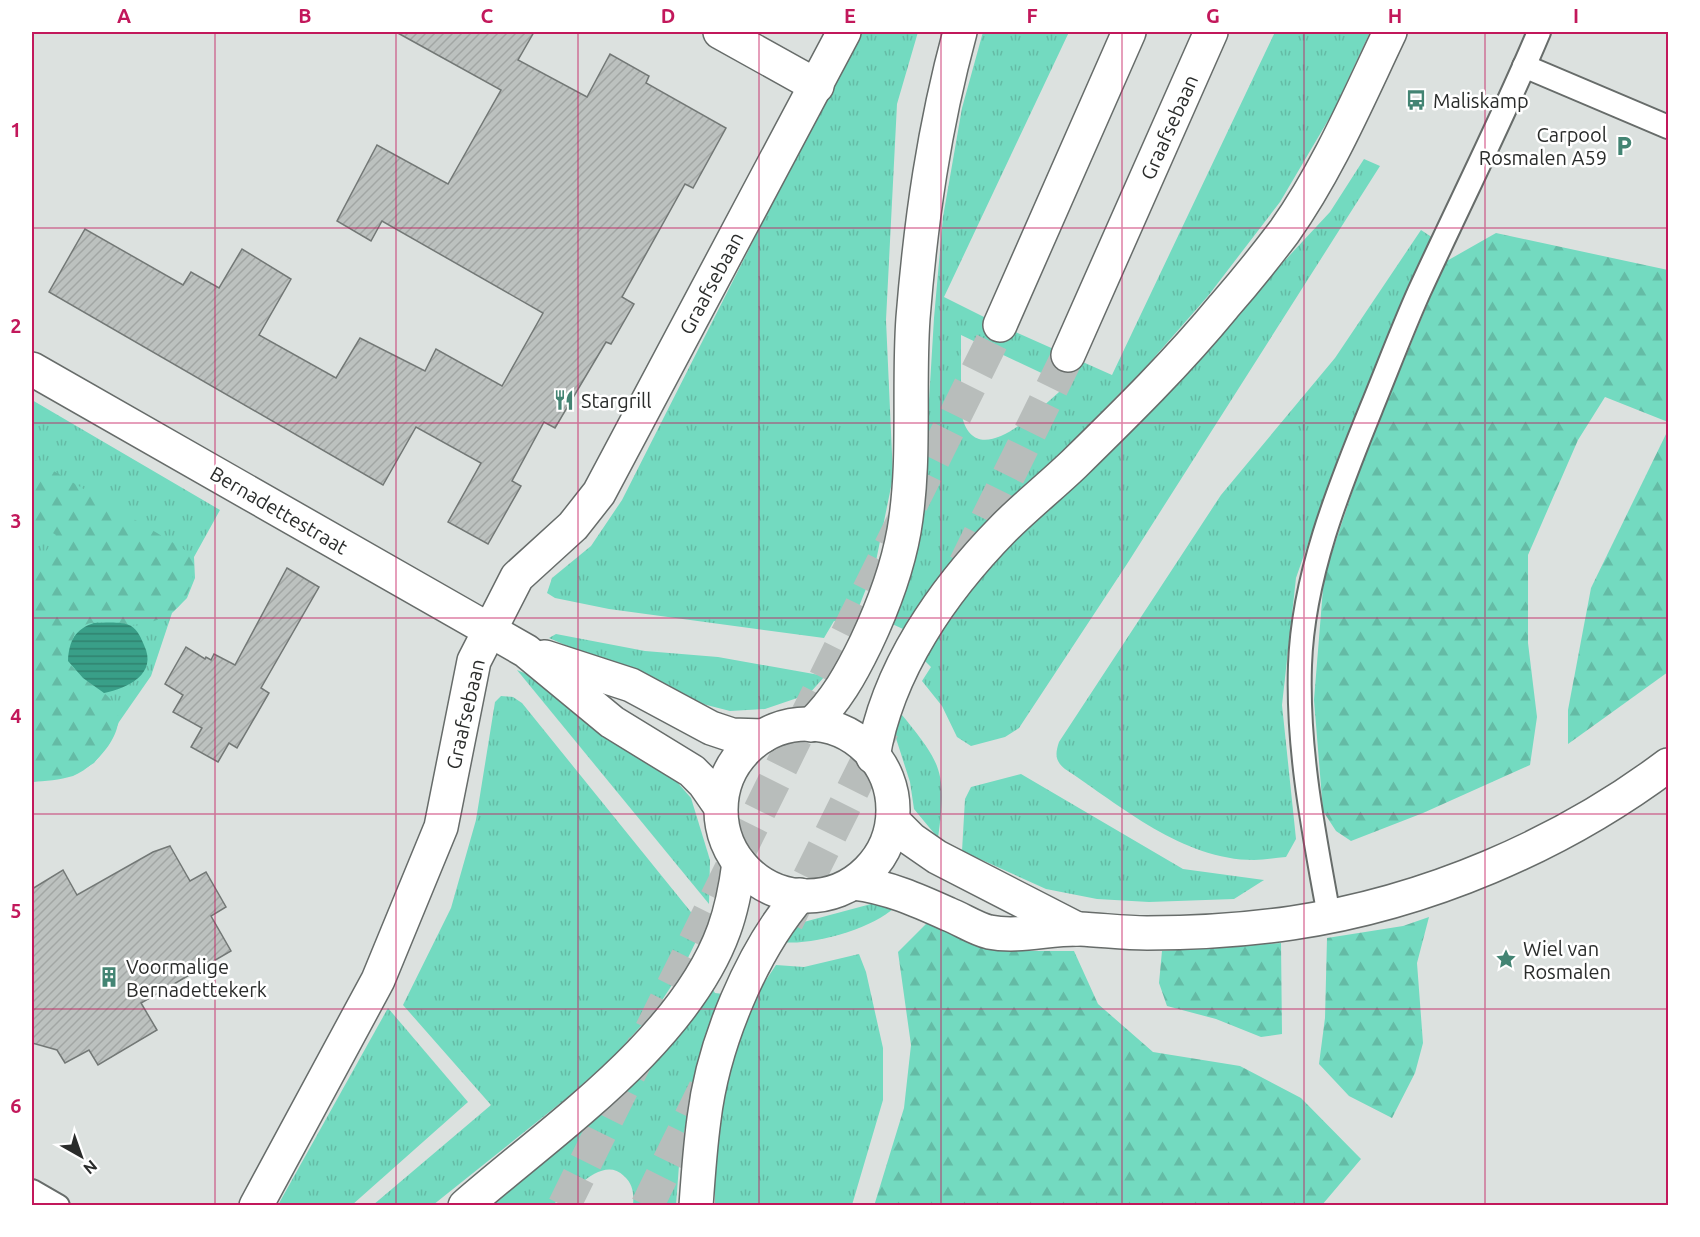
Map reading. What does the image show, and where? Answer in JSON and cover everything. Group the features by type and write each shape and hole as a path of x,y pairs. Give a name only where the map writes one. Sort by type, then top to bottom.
{"main road":[{"path":"720,32 817,86"},
{"name":"Graafsebaan","path":"256,1206 378,980 441,827 474,661 489,630 517,576 573,526 599,493 844,32"},
{"path":"811,725 831,706 853,670 876,623 888,594 904,531 909,484 913,321 922,217 940,105 960,32"},
{"path":"1000,325 1129,32"},
{"name":"Graafsebaan","path":"1068,355 1211,32"},
{"path":"873,757 878,729 888,702 914,648 948,590 1004,528 1159,378 1224,307 1277,240 1320,173 1390,32"},
{"name":"Bernadettestraat","path":"32,369 526,651 612,722 692,771 704,783 720,806"},
{"name":"Bernadettestraat","path":"526,651 631,685 711,728 732,735 763,736"},
{"path":"854,883 874,866 885,850 893,821 892,791 873,757 845,734 811,725 790,726 763,736 746,749 732,765 724,785 720,806 722,826 728,846 739,863 756,879 777,890 800,895 817,894 854,883 881,886 988,932 1029,934 1077,928 1146,933 1198,932 1292,923 1372,906 1440,885 1542,843 1599,811 1668,765"},
{"path":"893,821 911,839 936,857 1077,928"},
{"path":"465,1206 598,1095 648,1045 677,1010 700,978 724,932 734,898 739,863"},
{"path":"696,1206 704,1117 720,1049 739,998 762,951 782,915 800,895"}],"lane":[{"path":"1329,916 1306,780 1301,730 1300,664 1308,603 1322,540 1351,457 1418,294 1539,32"},
{"path":"1524,66 1668,127"},
{"path":"32,1191 58,1206"}],"green space":[{"path":"859,32 918,32 897,104 886,320 893,477 875,566 851,627 834,621 824,638 609,609 555,598 547,593 552,578 591,546 622,500"},
{"path":"983,32 1069,32 944,297 1000,325 1112,375 1275,32 1370,32 1333,112 1280,202 1208,296 1145,368 961,553 903,629 890,623 924,483 943,217 962,108","holes":["961,335 1067,385 1027,420 1010,431 994,438 980,439 968,431 961,412"]},
{"path":"1364,159 1380,166 1127,564 1019,728 1005,737 971,746 957,737 942,706 922,681 931,667 924,660 958,599 1003,547 1235,314 1330,212"},
{"path":"1421,230 1433,238 1409,288 1340,452 1296,578 1282,705 1296,839 1286,857 1254,860 1228,858 1202,851 1154,828 1065,769 1057,757 1059,742 1221,495 1335,358"},
{"path":"1496,233 1668,270 1668,422 1605,397 1578,440 1528,555 1528,643 1537,717 1530,765 1423,813 1351,841 1336,831 1323,811 1314,700 1324,576 1365,454 1445,262"},
{"path":"32,400 220,510 194,557 195,578 187,598 172,613 151,676 119,722 109,744 94,763 74,775 32,782"},
{"path":"1668,430 1668,672 1568,744 1568,710 1591,588"},
{"path":"32,458 194,557 191,585 186,597 170,614 146,623 125,625 93,623 78,630 73,637 68,661 73,668 111,699 118,716 114,737 91,765 73,776 32,782 32,575 56,535 32,520"},
{"path":"556,634 645,651 718,657 825,676 809,694 765,709 730,711 695,702 549,638"},
{"path":"517,670 536,678 671,775 691,798 710,860 709,904"},
{"path":"501,696 513,697 522,703 703,927 683,968 657,1008 615,1055 568,1097 433,1205 373,1205 491,1105 403,1005 451,908 476,820 495,702"},
{"path":"898,710 932,755 937,768 942,796 938,838 914,809 910,782 893,729"},
{"path":"1021,774 1183,869 1264,880 1234,899 1149,902 1097,899 1046,889 962,851 965,799 971,787"},
{"path":"871,904 895,907 872,922 841,934 794,943 781,942 800,923"},
{"path":"1429,917 1417,963 1423,1043 1415,1073 1392,1118 1349,1096 1319,1064 1325,1018 1327,938 1403,926"},
{"path":"927,923 997,951 1074,951 1098,1004 1153,1052 1240,1066 1301,1098 1361,1159 1322,1205 874,1206 904,1108 911,1045 898,952"},
{"path":"1281,943 1282,1034 1261,1037 1216,1019 1167,1006 1159,983 1162,951"},
{"path":"859,954 866,972 883,1048 883,1100 852,1205 715,1206 715,1115 733,1043 756,995 776,965 804,967"},
{"path":"710,985 715,993 723,994 695,1078 680,1152 676,1205 633,1205 632,1189 627,1179 615,1171 606,1170 587,1178 561,1199 548,1206 489,1206"},
{"path":"388,1008 468,1102 352,1205 278,1205"}],"shaded area":[{"path":"94,623 118,623 131,626 139,634 147,655 144,672 138,678 104,693 83,678 68,661 74,637 82,629"}],"building":[{"path":"396,32 534,32 518,60 587,97 610,54 649,76 646,83 726,128 693,188 685,184 622,297 634,304 611,344 606,342 555,428 544,422 512,481 521,486 488,544 448,522 481,463 416,427 383,485 49,292 85,229 183,285 191,272 219,288 242,249 291,279 259,335 336,378 360,338 425,371 436,349 502,386 543,313 382,221 371,241 337,221 377,145 448,184 501,90"},
{"path":"287,568 319,587 261,688 269,693 237,748 229,743 218,762 191,747 202,728 173,712 183,695 165,684 186,647 205,659 206,657 211,660 214,654 235,665"},
{"name":"Voormalige Bernadettekerk","path":"170,846 190,881 206,872 226,907 211,916 231,951 141,1003 157,1030 98,1065 89,1050 65,1063 57,1050 32,1043 32,889 63,870 77,895 153,852"}],"tunnel":[{"path":"564,1206 1000,325"},
{"path":"965,564 1068,355"},
{"path":"787,922 883,729"},
{"path":"647,1206 706,1086"}],"place":[{"name":"Maliskamp","path":"1416,100"},
{"name":"Carpool Rosmalen A59","path":"1624,146"},
{"name":"Stargrill","path":"564,400"},
{"name":"Wiel van Rosmalen","path":"1506,959"},
{"name":"Voormalige Bernadettekerk","path":"109,977"}]}
